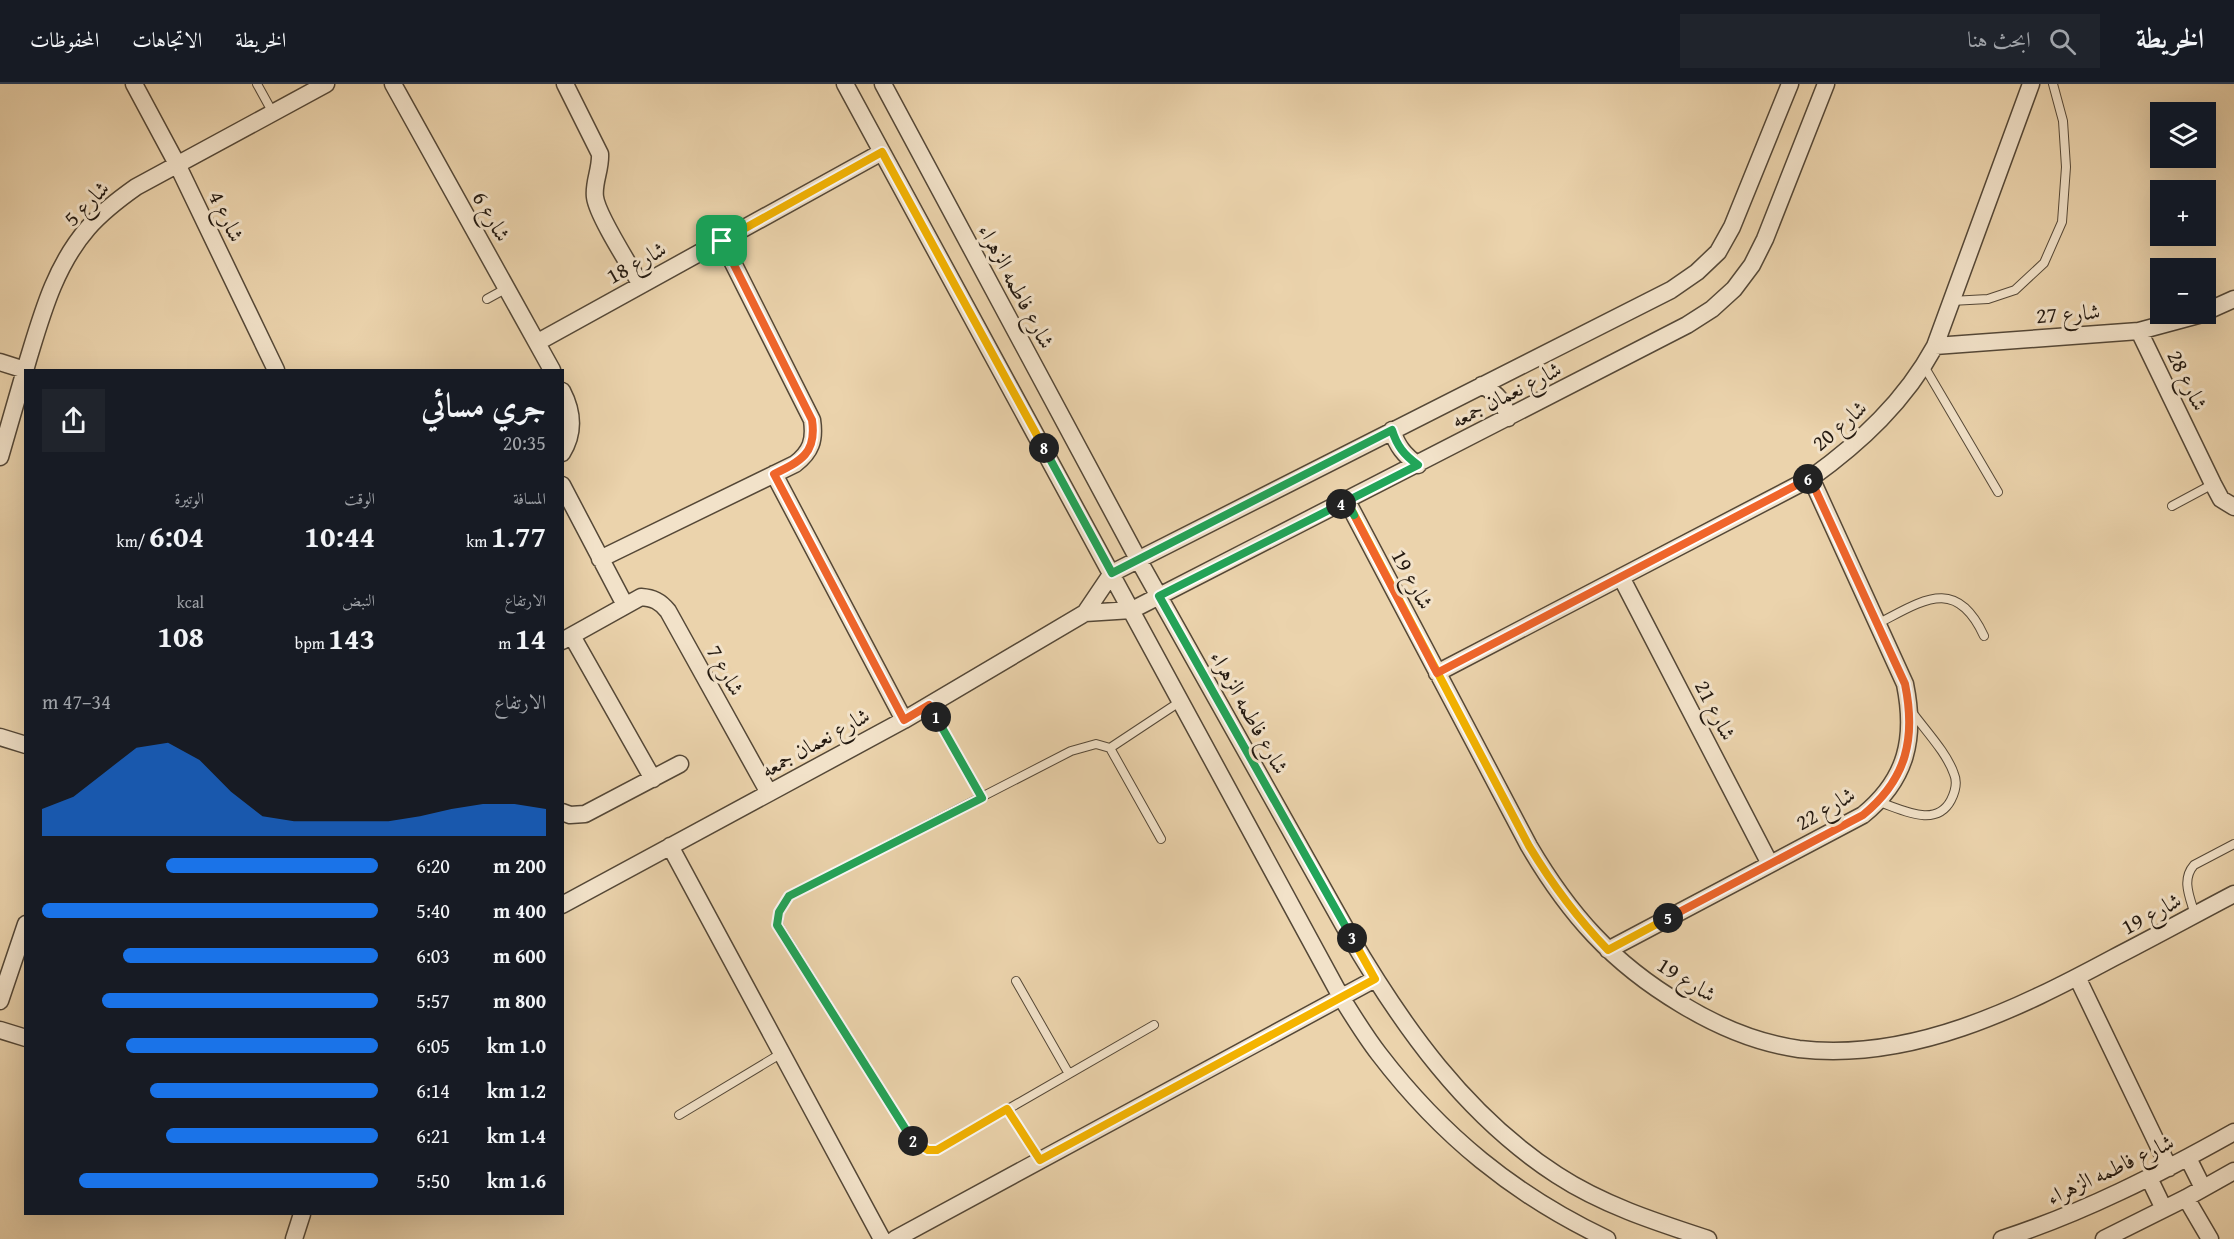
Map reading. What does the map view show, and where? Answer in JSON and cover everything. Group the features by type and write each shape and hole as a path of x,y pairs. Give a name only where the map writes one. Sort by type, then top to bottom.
{"street":[{"name":"شارع 4","path":"134,84 177,164 276,369"},
{"name":"شارع 5","path":"26,369 42,314 53,284 68,255 88,229 111,206 136,187 326,84"},
{"name":"شارع 6","path":"393,84 552,369"},
{"path":"565,84 600,154 601,165 594,192 597,207 641,285"},
{"path":"845,84 1341,997 1377,1053 1420,1104 1467,1151 1538,1203 1607,1239"},
{"name":"شارع فاطمه الزهراء","path":"883,84 1138,559 1375,979 1436,1064 1473,1106 1511,1143 1559,1177 1620,1208 1708,1239"},
{"name":"شارع نعمان جمعه","path":"564,903 904,720 1085,613 1112,573 1671,290 1697,272 1718,252 1732,227 1790,84"},
{"name":"شارع نعمان جمعه","path":"1085,613 1132,610 1509,418 1687,325 1712,309 1734,289 1752,266 1765,239 1826,84"},
{"name":"شارع 20","path":"1437,673 1810,478 1868,433 1893,406 1924,366 1935,346 2031,84"},
{"name":"شارع 18","path":"538,342 882,152"},
{"path":"600,559 795,464 805,456 812,445 814,433 812,420 722,241"},
{"name":"شارع 27","path":"2216,307 2234,299"},
{"name":"شارع 27","path":"1935,346 2139,331 2164,324"},
{"name":"شارع 28","path":"2139,331 2221,499 2234,507"},
{"path":"0,362 24,369"},
{"name":"شارع 5","path":"0,457 24,377"},
{"path":"1482,385 1495,392 1504,404 1509,418"},
{"path":"564,395 572,419 571,436 564,449"},
{"path":"1392,430 1401,450 1418,465"},
{"path":"774,474 904,720"},
{"name":"شارع 22","path":"1608,950 1863,815 1879,802 1894,782 1905,758 1910,734 1910,708 1905,684 1810,478"},
{"path":"564,489 625,605 567,639 653,779"},
{"name":"شارع 19","path":"1347,501 1551,883 1577,918 1608,950 1655,989 1707,1019 1744,1035 1799,1048 1855,1050 1910,1041 1967,1026 2022,1005 2234,894"},
{"name":"شارع 21","path":"1622,577 1770,864"},
{"name":"شارع 7","path":"625,605 641,597 652,598 668,611 769,793"},
{"path":"0,737 24,744"},
{"path":"564,813 570,816 585,814 680,764"},
{"path":"670,846 882,1239"},
{"path":"0,1001 24,930"},
{"path":"2077,977 2169,1168"},
{"path":"895,1239 1375,979"},
{"path":"0,1030 24,1037"},
{"name":"شارع فاطمه الزهراء","path":"2002,1239 2077,1211 2149,1178 2234,1132"},
{"path":"2188,1158 2203,1188"},
{"path":"2110,1238 2234,1171"},
{"path":"2149,1178 2164,1209"},
{"path":"2186,1198 2210,1239"},
{"path":"294,1239 302,1215"}],"lane":[{"path":"257,84 273,113"},
{"path":"1951,301 1988,299 2015,290 2044,263 2062,222 2066,167 2063,121 2053,84"},
{"path":"487,299 507,288"},
{"path":"1924,366 1998,492"},
{"path":"2172,506 2213,484"},
{"path":"1877,624 1924,600 1943,597 1962,604 1976,618 1984,636"},
{"path":"1110,748 1181,701"},
{"path":"929,705 982,798"},
{"path":"1879,802 1920,816 1935,814 1948,805 1955,791 1955,775 1948,761 1910,708"},
{"path":"1154,1025 937,1150 928,1150 913,1141 777,925 779,912 789,896 1071,751 1096,744 1110,748 1161,839"},
{"path":"2195,915 2186,883 2190,870 2194,865 2234,844"},
{"path":"1016,981 1069,1074"},
{"path":"679,1115 782,1053"},
{"path":"1007,1109 1040,1160"}],"route":[{"path":"722,241 812,420 814,433 812,445 805,456 795,464 774,474 904,720 929,705 982,798 789,896 779,912 777,925 913,1141 920,1147 937,1150 1007,1109 1040,1160 1375,979 1159,596 1347,501 1437,673 1529,846 1551,883 1577,918 1608,950 1863,815 1879,802 1894,782 1905,758 1910,734 1910,708 1905,684 1810,478 1437,673 1407,616 1347,501 1418,465 1406,456 1397,444 1392,430 1112,573 882,152 722,241"}]}
